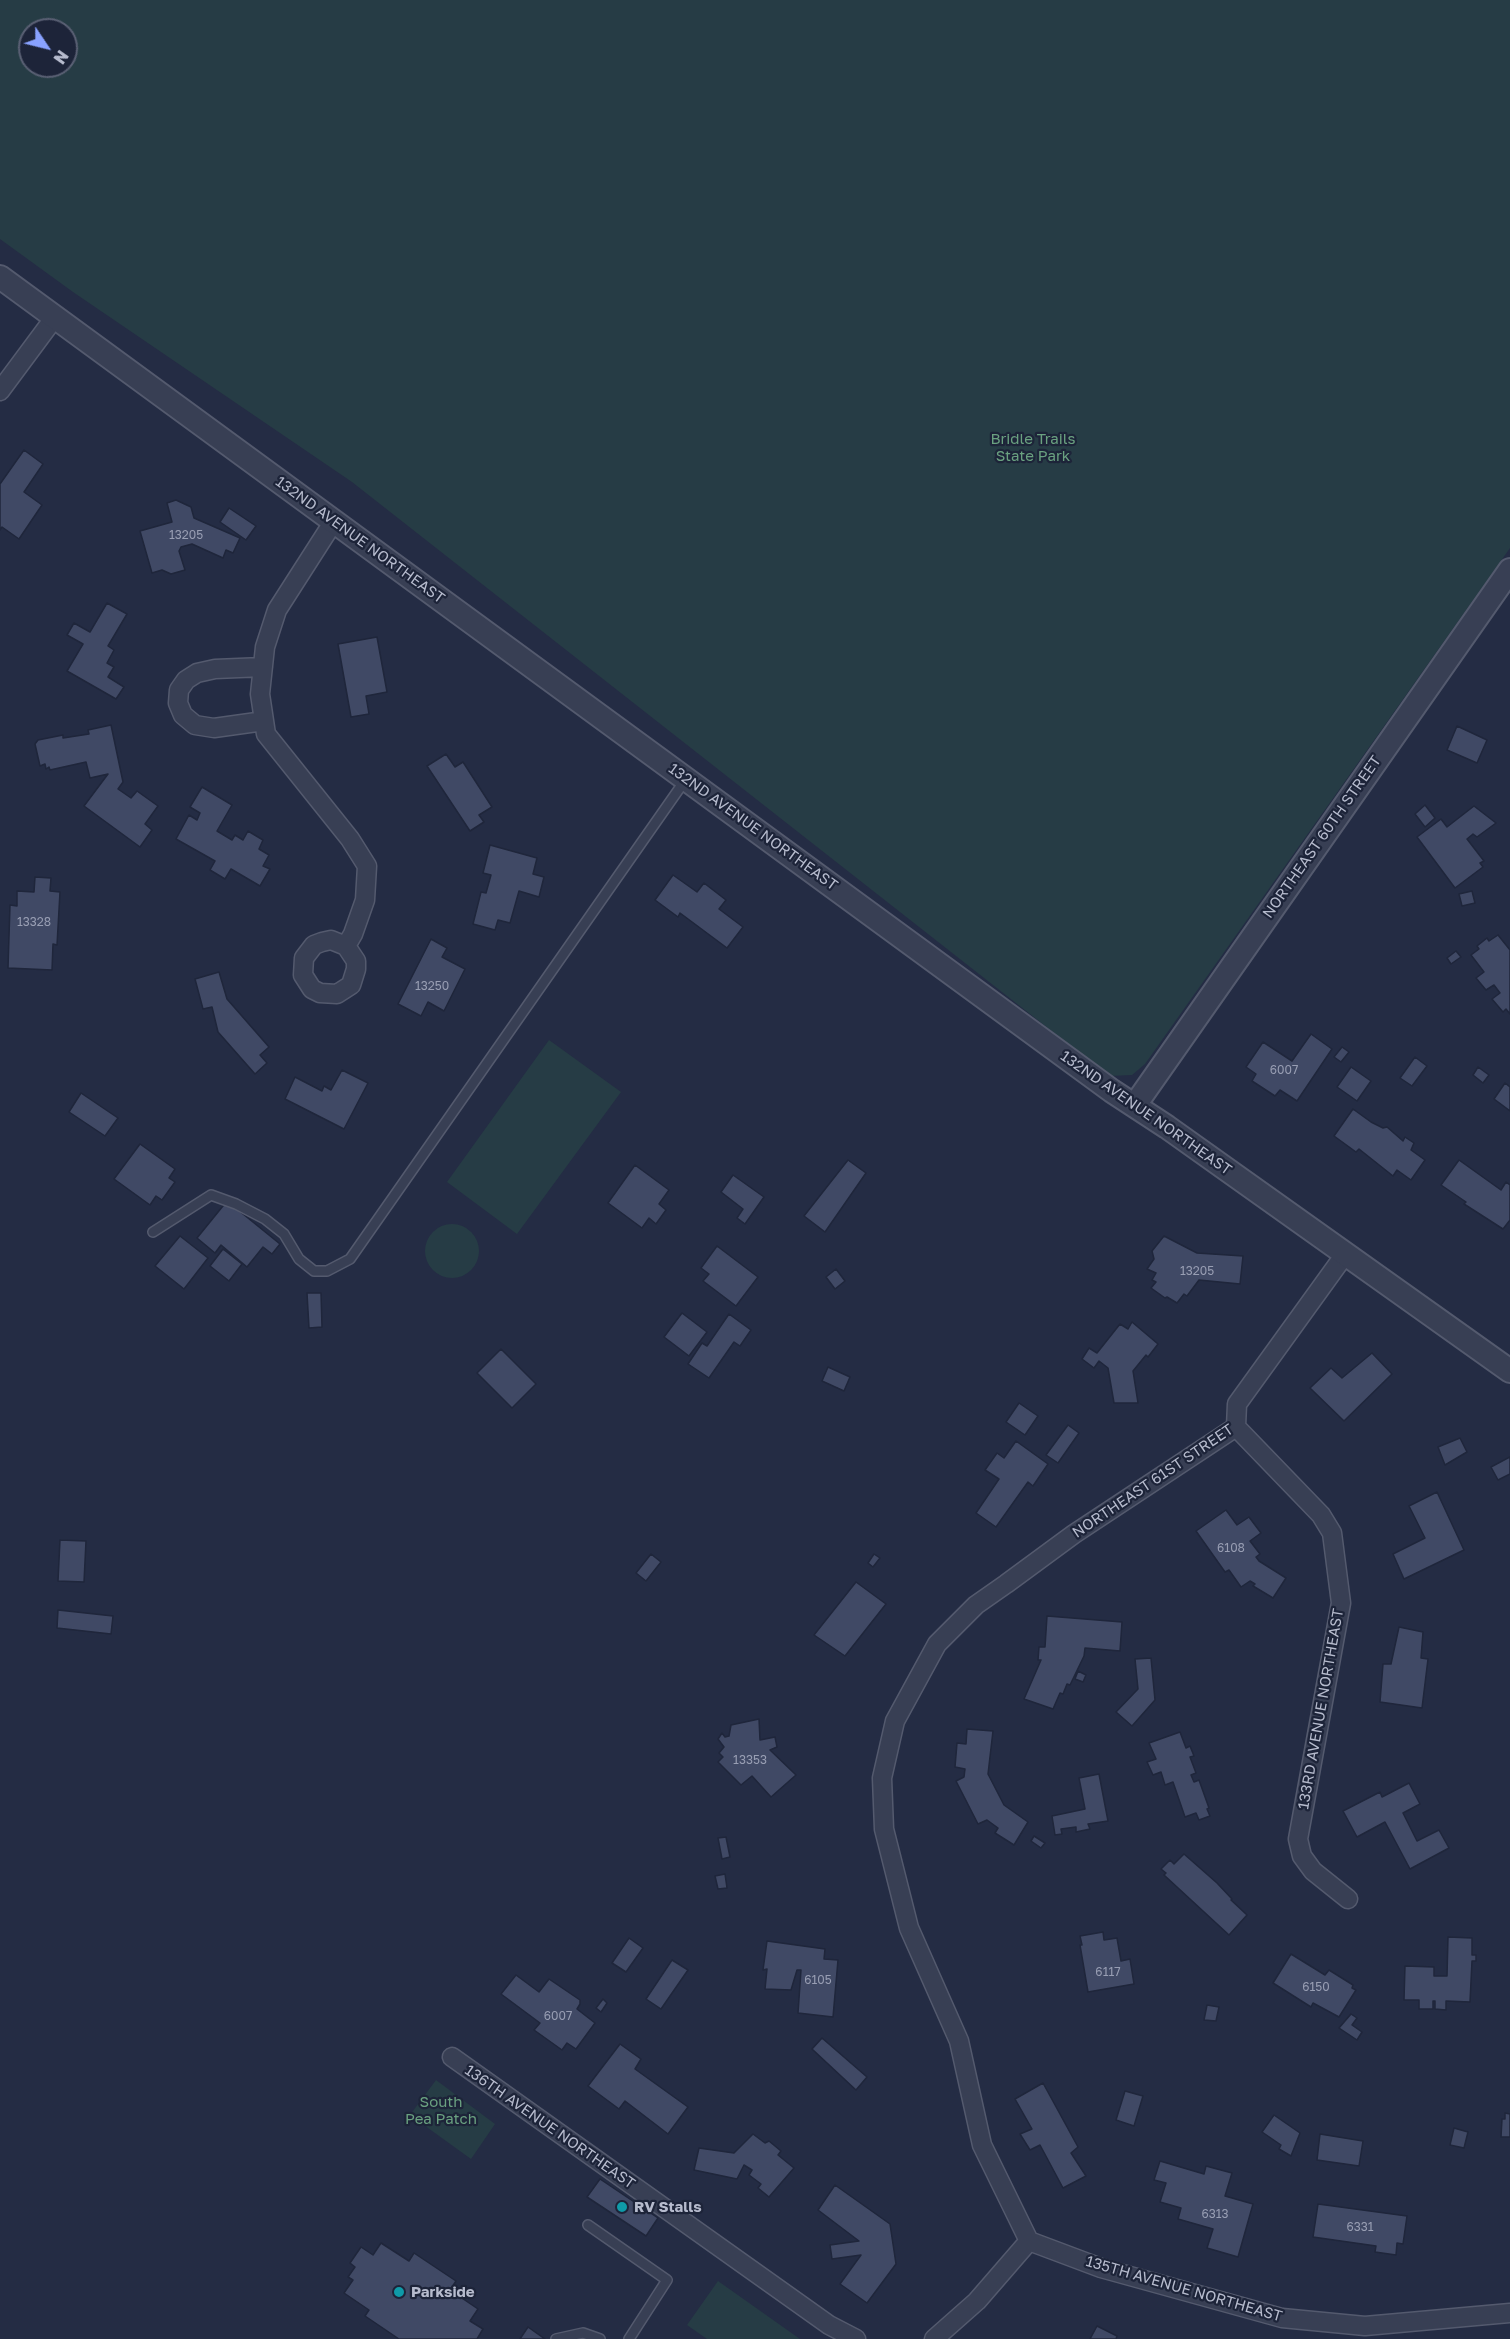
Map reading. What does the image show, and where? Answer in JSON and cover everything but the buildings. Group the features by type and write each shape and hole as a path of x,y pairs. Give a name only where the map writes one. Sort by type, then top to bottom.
{"street":[{"name":"132ND AVENUE NORTHEAST","path":"0,277 1112,1091 1346,1253 1510,1371"},
{"path":"0,392 55,317"},
{"path":"334,521 277,610 265,647 260,694 266,734 350,839 367,866 365,900 353,934 346,946"},
{"name":"NORTHEAST 60TH STREET","path":"1135,1105 1510,570"},
{"path":"263,667 215,669 197,673 186,680 179,690 178,704 183,716 195,725 214,728 264,721"},
{"name":"NORTHEAST 61ST STREET","path":"1029,2241 982,2145 959,2041 909,1928 884,1829 882,1778 895,1721 937,1644 976,1605 1074,1534 1236,1427 1237,1404 1346,1253"},
{"name":"133RD AVENUE NORTHEAST","path":"1236,1427 1321,1515 1332,1533 1341,1604 1298,1839 1302,1856 1313,1871 1348,1899"},
{"name":"136TH AVENUE NORTHEAST","path":"452,2057 829,2325 856,2339"},
{"path":"934,2339 977,2301 1029,2241"},
{"name":"135TH AVENUE NORTHEAST","path":"1029,2241 1124,2275 1282,2318 1365,2326 1510,2313"}],"lane":[{"path":"153,1232 211,1195 236,1204 265,1219 284,1234 299,1259 314,1271 327,1271 350,1259 686,779"},
{"path":"588,2225 667,2280 629,2339"},
{"path":"556,2339 583,2333 600,2339"}],"green space":[{"name":"Bridle Trails State Park","path":"0,0 1510,0 1510,548 1145,1064 1132,1075 1109,1076 352,482 73,292 0,239"},
{"path":"549,1040 621,1092 517,1234 447,1182"},
{"path":"447,1224 457,1224 471,1232 477,1241 479,1251 477,1261 471,1270 457,1278 447,1278 430,1266 425,1256 425,1246 437,1229"},
{"name":"South Pea Patch","path":"436,2080 495,2124 471,2159 410,2115"},
{"path":"718,2281 800,2339 707,2339 687,2325"}],"place":[{"name":"RV Stalls","path":"622,2207"},
{"name":"Parkside","path":"399,2292"}]}
